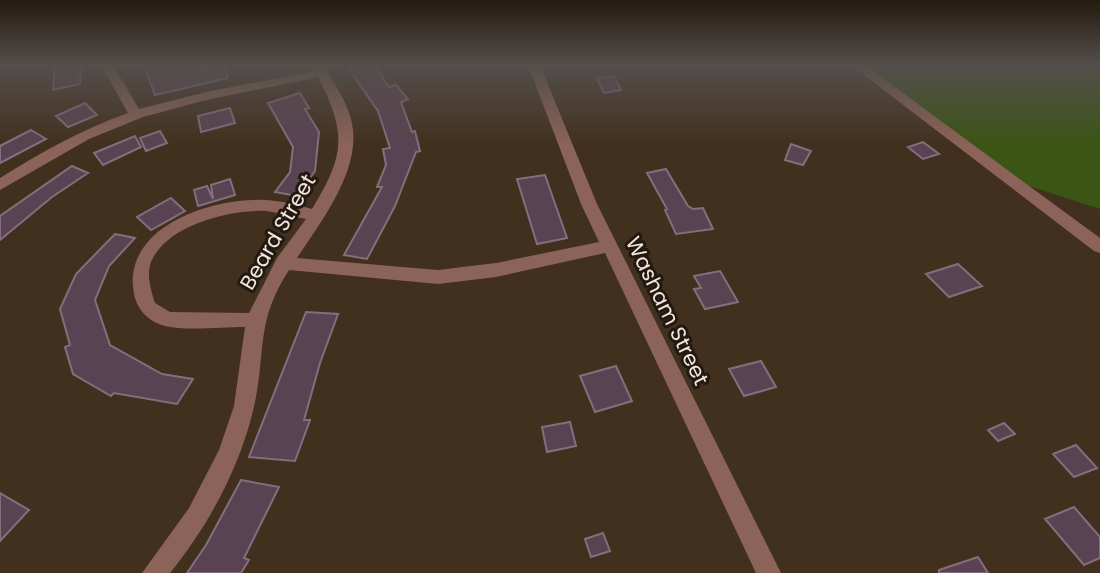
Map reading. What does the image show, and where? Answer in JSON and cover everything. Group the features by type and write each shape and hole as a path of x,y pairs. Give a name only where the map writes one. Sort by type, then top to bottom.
{"street":[{"path":"123,92 136,115"},
{"path":"0,185 66,146 136,115 229,92"},
{"name":"Beard Street","path":"155,573 175,550 208,498 228,453 244,405 255,320 264,297 333,184 343,159 346,137 340,106 332,92"},
{"name":"Washam Street","path":"544,92 609,246 769,573"},
{"path":"893,92 1100,247"},
{"path":"255,320 167,320 147,307 141,287 142,264 158,242 187,221 221,208 276,206 314,215"},
{"path":"283,264 438,276 496,270 609,246"}],"green space":[{"path":"894,92 1100,92 1100,209 1017,182"}],"building":[{"path":"365,92 402,92 408,99 401,102 412,132 415,131 420,151 416,152 395,206 367,259 344,255 382,187 377,187 386,165 383,149 390,148 378,111"},
{"path":"300,93 309,108 305,109 319,132 315,171 297,196 275,192 290,172 293,147 268,103"},
{"path":"85,103 97,115 68,127 56,116"},
{"path":"230,108 235,123 201,132 198,116"},
{"path":"31,130 46,139 0,163 0,146"},
{"path":"160,131 167,143 146,151 140,138"},
{"path":"135,136 141,147 103,165 94,153"},
{"path":"923,142 939,154 923,159 908,147"},
{"path":"791,144 811,151 803,165 785,160"},
{"path":"72,166 88,173 52,197 0,240 0,216"},
{"path":"666,169 688,206 693,209 703,208 713,229 676,234 665,210 667,209 647,173"},
{"path":"545,175 567,238 537,244 517,179"},
{"path":"230,179 235,195 198,206 194,190 207,186 213,199 211,185"},
{"path":"171,198 185,211 151,230 137,217"},
{"path":"115,234 135,238 109,266 95,300 110,345 162,374 193,379 177,404 114,393 111,396 73,374 65,347 70,345 60,309 76,274"},
{"path":"958,264 982,286 949,297 926,274"},
{"path":"720,271 738,302 705,309 694,289 701,288 694,276"},
{"path":"306,312 338,314 320,363 304,420 310,420 295,461 249,457"},
{"path":"761,361 776,387 744,396 729,369"},
{"path":"616,366 632,401 595,412 580,376"},
{"path":"570,422 576,446 547,452 542,427"},
{"path":"1004,423 1015,434 998,441 988,430"},
{"path":"1076,445 1097,468 1074,477 1053,454"},
{"path":"241,480 279,487 244,558 249,560 241,573 187,573 206,545"},
{"path":"0,493 29,510 0,541"},
{"path":"1074,507 1100,537 1100,558 1084,565 1045,519"},
{"path":"603,533 610,551 591,557 585,539"},
{"path":"978,557 988,573 939,573 939,570"}]}
